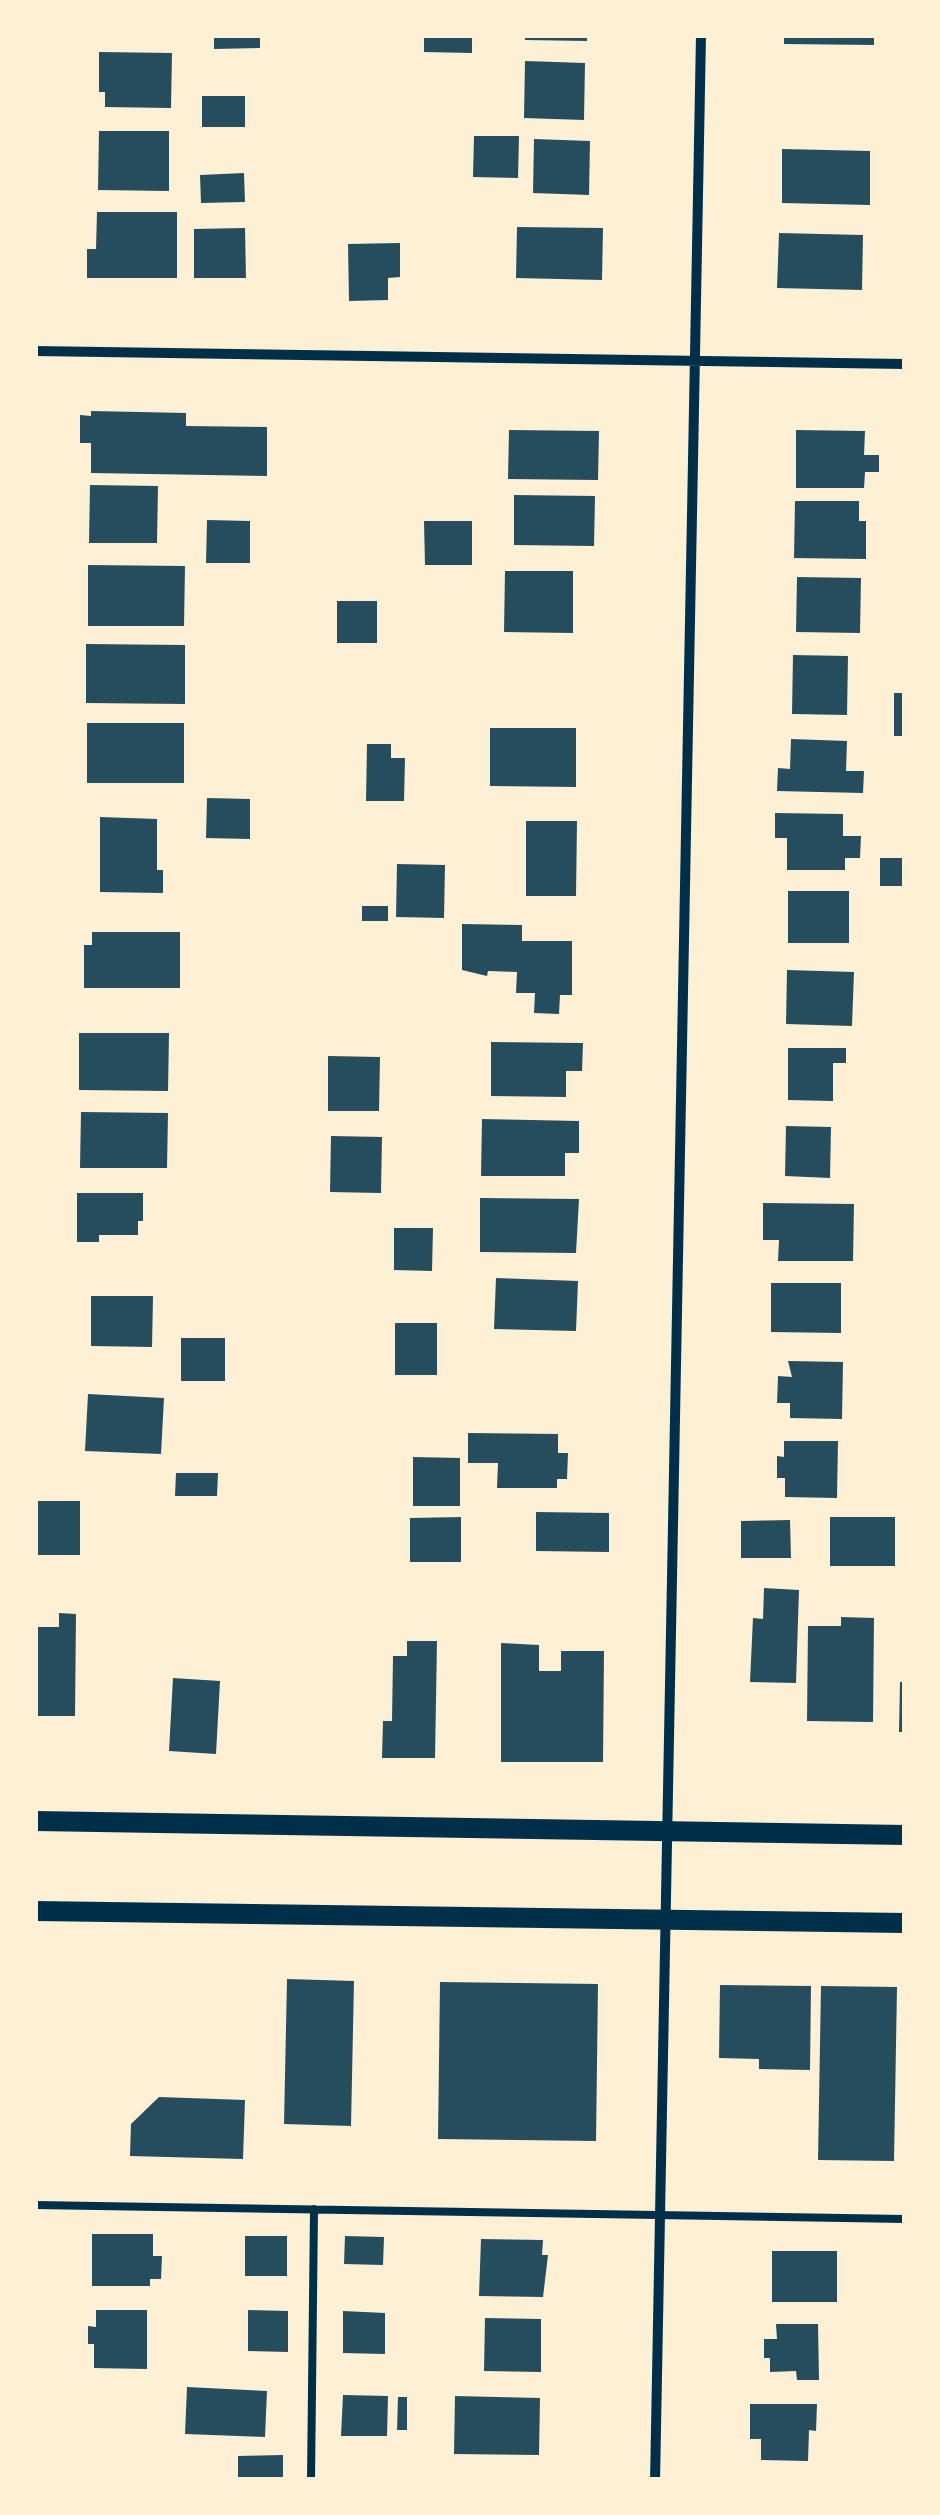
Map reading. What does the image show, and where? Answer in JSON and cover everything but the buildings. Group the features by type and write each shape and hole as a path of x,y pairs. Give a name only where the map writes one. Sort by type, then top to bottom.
{"main road":[{"path":"35,1821 905,1835"},
{"path":"35,1910 905,1923"}],"street":[{"path":"654,2480 701,35"},
{"path":"35,351 905,364"}],"lane":[{"path":"35,2205 905,2219"},
{"path":"311,2480 314,2209"}]}
